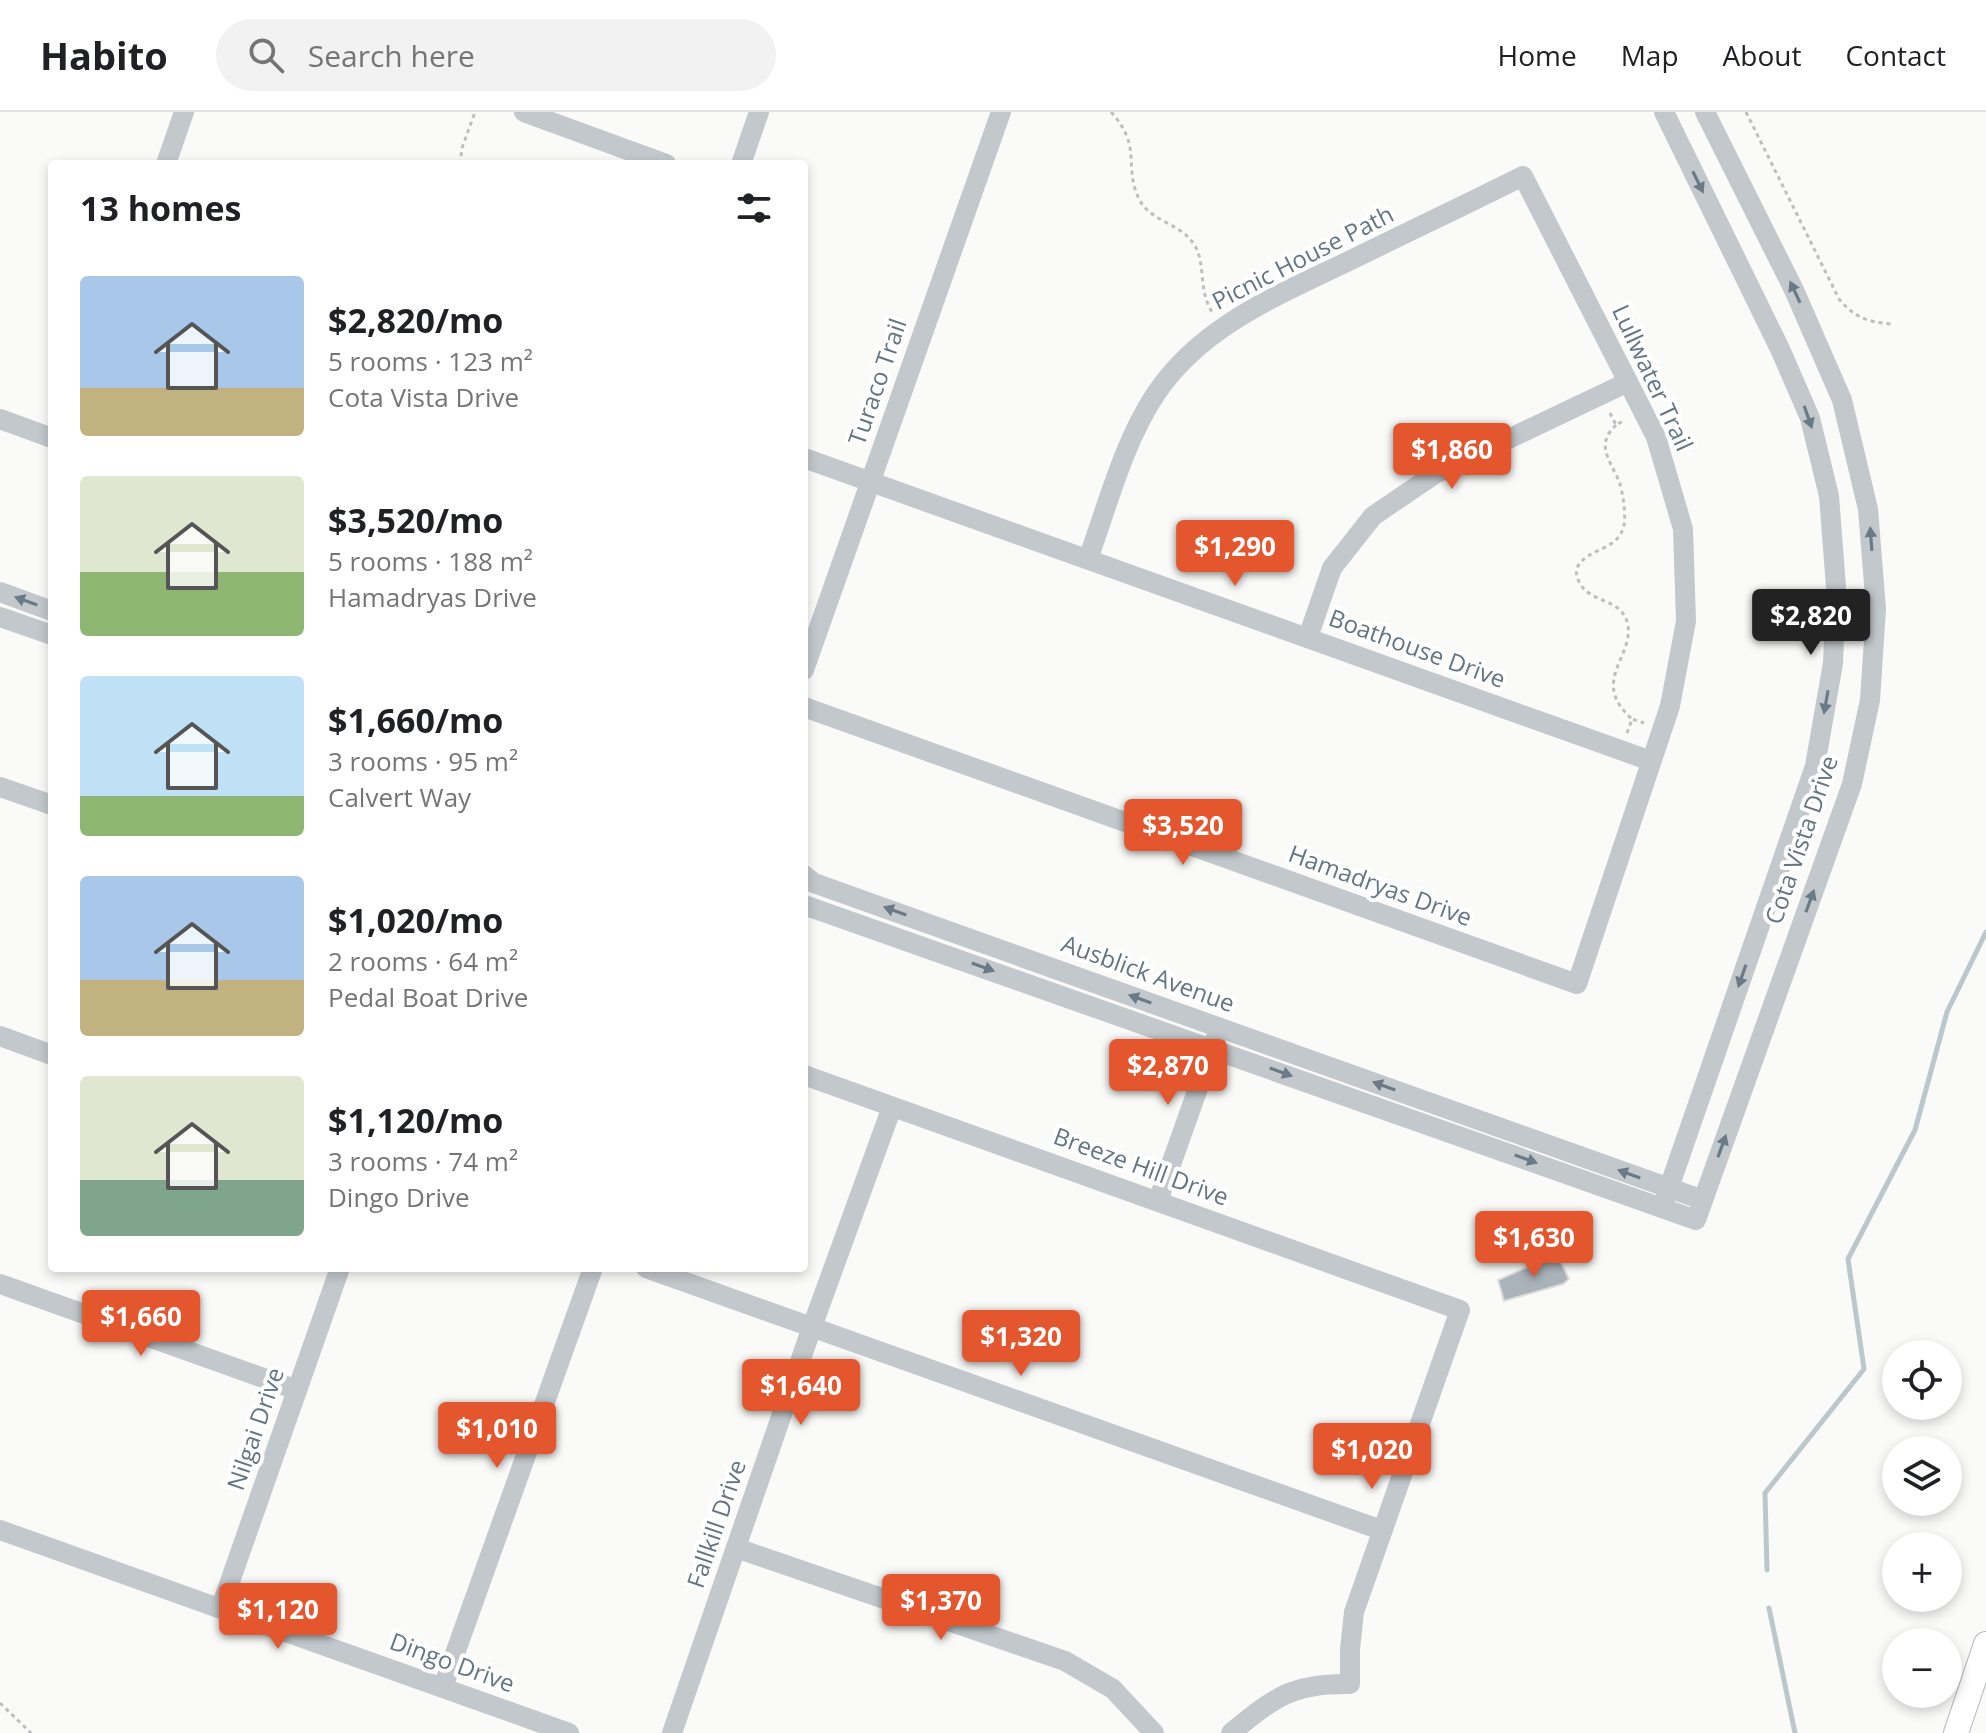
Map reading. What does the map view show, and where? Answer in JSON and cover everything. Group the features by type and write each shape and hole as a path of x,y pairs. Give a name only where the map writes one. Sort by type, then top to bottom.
{"main road":[{"path":"1956,1733 1986,1644"}],"street":[{"path":"167,160 184,112"},
{"path":"524,112 655,160"},
{"path":"742,160 759,112"},
{"name":"Turaco Trail","path":"808,659 1001,112"},
{"name":"Cota Vista Drive","path":"1664,112 1780,349 1810,418 1829,496 1836,587 1833,663 1815,766 1665,1198"},
{"name":"Cota Vista Drive","path":"1700,1210 1852,784 1870,700 1876,609 1868,509 1842,400 1794,290 1705,112"},
{"name":"Lullwater Trail","path":"1523,176 1656,437 1683,529 1686,621 1670,706 1577,984"},
{"name":"Picnic House Path","path":"1088,559 1139,423 1156,394 1200,343 1249,310 1523,176"},
{"path":"1308,637 1332,568 1373,516 1435,474 1628,382"},
{"path":"0,419 48,437"},
{"name":"Boathouse Drive","path":"808,459 1651,761"},
{"path":"0,592 48,610"},
{"path":"0,617 48,634"},
{"name":"Hamadryas Drive","path":"808,708 1577,984"},
{"path":"0,787 48,804"},
{"name":"Ausblick Avenue","path":"808,880 1220,1028 1665,1198"},
{"name":"Ausblick Avenue","path":"808,906 1213,1048 1700,1210"},
{"path":"1158,1201 1220,1028"},
{"path":"0,1036 48,1054"},
{"name":"Breeze Hill Drive","path":"808,1076 1460,1310 1381,1530"},
{"name":"Fallkill Drive","path":"672,1733 812,1327 892,1107"},
{"name":"Nilgai Drive","path":"221,1607 339,1272"},
{"path":"443,1687 592,1272"},
{"path":"657,1272 1381,1530 1354,1612 1350,1684 1317,1683 1293,1691 1266,1704 1231,1733"},
{"path":"0,1284 297,1390"},
{"name":"Dingo Drive","path":"0,1530 569,1733"},
{"path":"736,1548 1065,1661 1113,1689 1154,1733"}],"path":[{"path":"460,160 475,112"},
{"path":"1746,112 1839,299 1851,313 1869,322 1891,324"},
{"path":"1113,113 1128,137 1139,200 1153,215 1185,234 1195,246 1205,299 1212,312"},
{"path":"1606,406 1616,425"},
{"path":"1632,417 1608,433 1606,450 1619,482 1624,526 1614,542 1585,556 1576,570 1584,591 1615,606 1625,617 1629,627 1628,638 1613,676 1620,706 1632,719 1647,724"},
{"path":"1627,733 1632,719"},
{"path":"0,1703 31,1733"}],"building":[{"path":"1557,1254 1569,1279 1563,1284 1504,1301 1498,1280"}],"waterway":[{"path":"1767,1570 1765,1493 1864,1369 1848,1259 1915,1130 1947,1012 1986,932"},
{"path":"1769,1608 1795,1733"}]}
